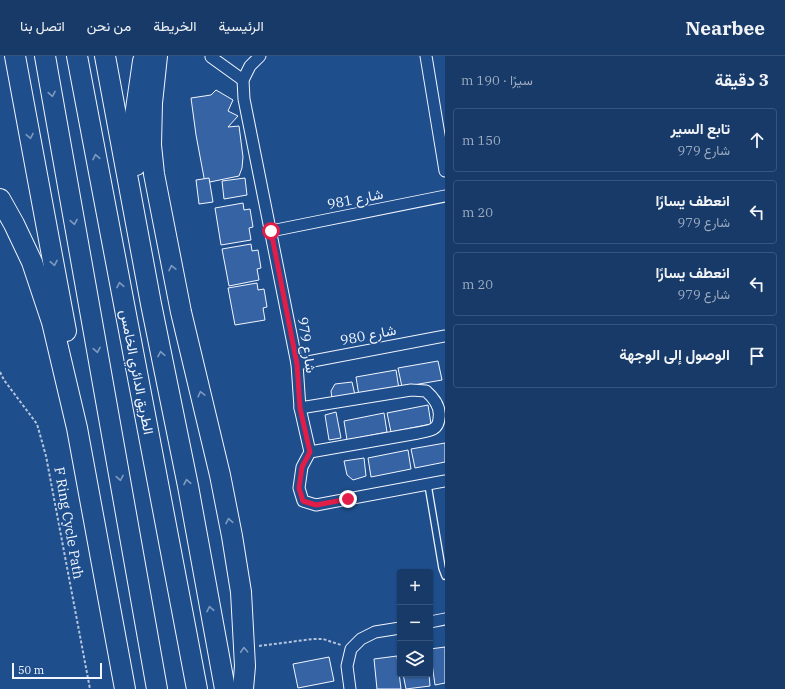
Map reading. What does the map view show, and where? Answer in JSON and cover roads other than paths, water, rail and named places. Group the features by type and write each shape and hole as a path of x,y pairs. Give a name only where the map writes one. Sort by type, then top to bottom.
{"highway":[{"path":"15,56 64,317 72,372 77,428"},
{"path":"45,56 157,689"},
{"name":"الطريق الدائري الخامس","path":"77,56 197,689"},
{"path":"105,56 151,304 188,486 225,689"},
{"path":"144,56 135,116 134,152 151,304"},
{"path":"157,56 154,77 151,145 154,174 181,312 220,474 232,536 241,592 245,666 243,689"},
{"path":"0,199 32,262 52,322 77,428 125,689"}],"street":[{"name":"شارع 979","path":"260,56 250,66 244,80 244,99 297,364 300,408 310,452"},
{"path":"426,56 445,171"},
{"path":"211,57 244,80"},
{"name":"شارع 981","path":"271,231 445,196"},
{"name":"شارع 980","path":"297,364 445,336"},
{"path":"300,408 411,390 426,391 432,396 440,412 438,422 434,429 310,452 302,467 299,488 303,501 316,505 445,481"},
{"path":"433,621 445,619"},
{"path":"350,689 347,666 351,649 361,639 376,632 397,628"}],"lane":[{"path":"428,485 442,568 445,576"}]}
